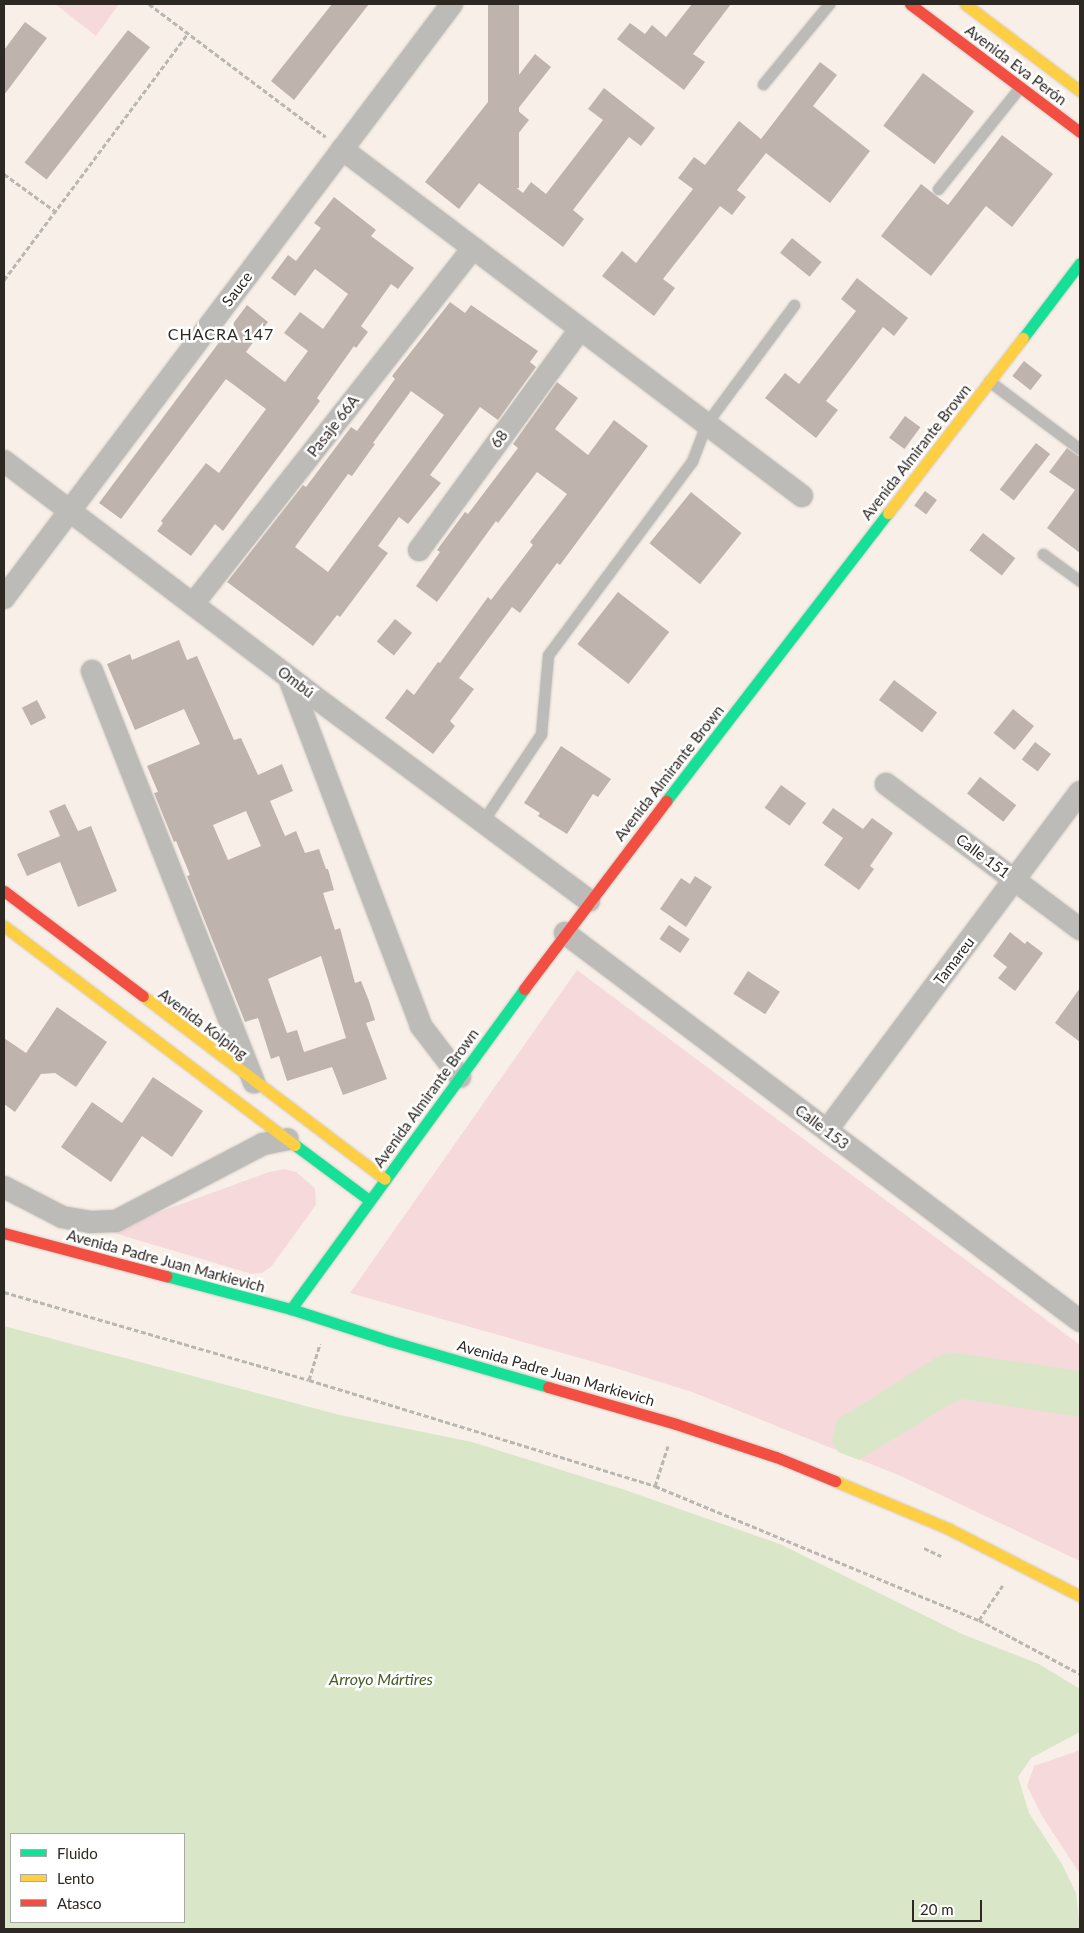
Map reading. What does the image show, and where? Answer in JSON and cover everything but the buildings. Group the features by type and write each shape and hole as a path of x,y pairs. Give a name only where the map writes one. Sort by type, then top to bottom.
{"main road":[{"name":"Avenida Eva Perón","path":"910,4 1080,132"},
{"name":"Avenida Eva Perón","path":"965,4 1080,91"},
{"name":"Avenida Almirante Brown","path":"291,1309 589,901 1080,263"},
{"name":"Avenida Kolping","path":"4,892 384,1180"},
{"path":"4,926 370,1200"},
{"name":"Avenida Padre Juan Markievich","path":"4,1232 291,1309 390,1341 676,1424 776,1457 949,1529 1080,1596"}],"street":[{"name":"Sauce","path":"4,598 452,4"},
{"path":"342,149 802,496"},
{"name":"Pasaje 66A","path":"193,604 473,248"},
{"name":"68","path":"419,550 580,328"},
{"name":"Ombú","path":"4,461 288,677 589,901"},
{"path":"92,671 254,1082"},
{"path":"288,677 421,1026 460,1077"},
{"name":"Calle 151","path":"886,784 1080,929"},
{"name":"Tamareu","path":"827,1130 1080,792"},
{"name":"Calle 153","path":"565,933 1080,1321"},
{"path":"4,1187 62,1217 90,1222 116,1221 263,1144 288,1139"}],"lane":[{"path":"763,84 829,4"},
{"path":"938,189 1020,87"},
{"path":"483,821 541,734 548,655 692,461 706,424 794,305"},
{"path":"989,381 1080,450"},
{"path":"1043,554 1080,581"}],"path":[{"path":"149,4 342,149"},
{"path":"4,280 188,33"},
{"path":"4,174 55,211"},
{"path":"4,1292 309,1380 655,1486 979,1620 1080,1674"},
{"path":"311,1340 330,1346"},
{"path":"309,1380 320,1343"},
{"path":"655,1486 670,1441"},
{"path":"923,1548 950,1560"},
{"path":"979,1620 1004,1583 995,1579"}],"shaded area":[{"path":"55,4 119,4 96,36"},
{"path":"577,970 1080,1345 1080,1561 903,1477 692,1392 615,1368 350,1293"},
{"path":"285,1169 296,1172 315,1188 316,1205 271,1267 262,1273 252,1274 107,1231 269,1172"},
{"path":"1080,1750 1080,1874 1042,1816 1027,1786 1034,1766"}],"water":[{"name":"Arroyo Mártires","path":"4,1326 340,1415 472,1442 625,1490 780,1544 962,1634 1039,1664 1080,1689 1080,1732 1031,1758 1018,1777 1029,1813 1062,1864 1076,1893 1080,1929 4,1929"},
{"path":"948,1352 1080,1371 1080,1417 963,1399 952,1403 859,1460 838,1452 832,1440 837,1420"}],"traffic: fast":[{"path":"1023,338 1080,263"},
{"path":"666,801 888,513"},
{"path":"291,1309 524,989"},
{"path":"295,1145 369,1200"},
{"path":"166,1276 291,1309 390,1341 548,1387"}],"traffic: slow":[{"path":"965,4 1080,91"},
{"path":"888,513 1023,338"},
{"path":"4,926 295,1145"},
{"path":"143,996 385,1179"},
{"path":"835,1481 949,1529 1080,1596"}],"traffic: jam":[{"path":"910,4 1080,132"},
{"path":"524,989 666,801"},
{"path":"4,891 143,996"},
{"path":"4,1233 166,1276"},
{"path":"548,1387 676,1424 776,1457 835,1481"}],"district":[{"name":"CHACRA 147","path":"221,334"}]}
